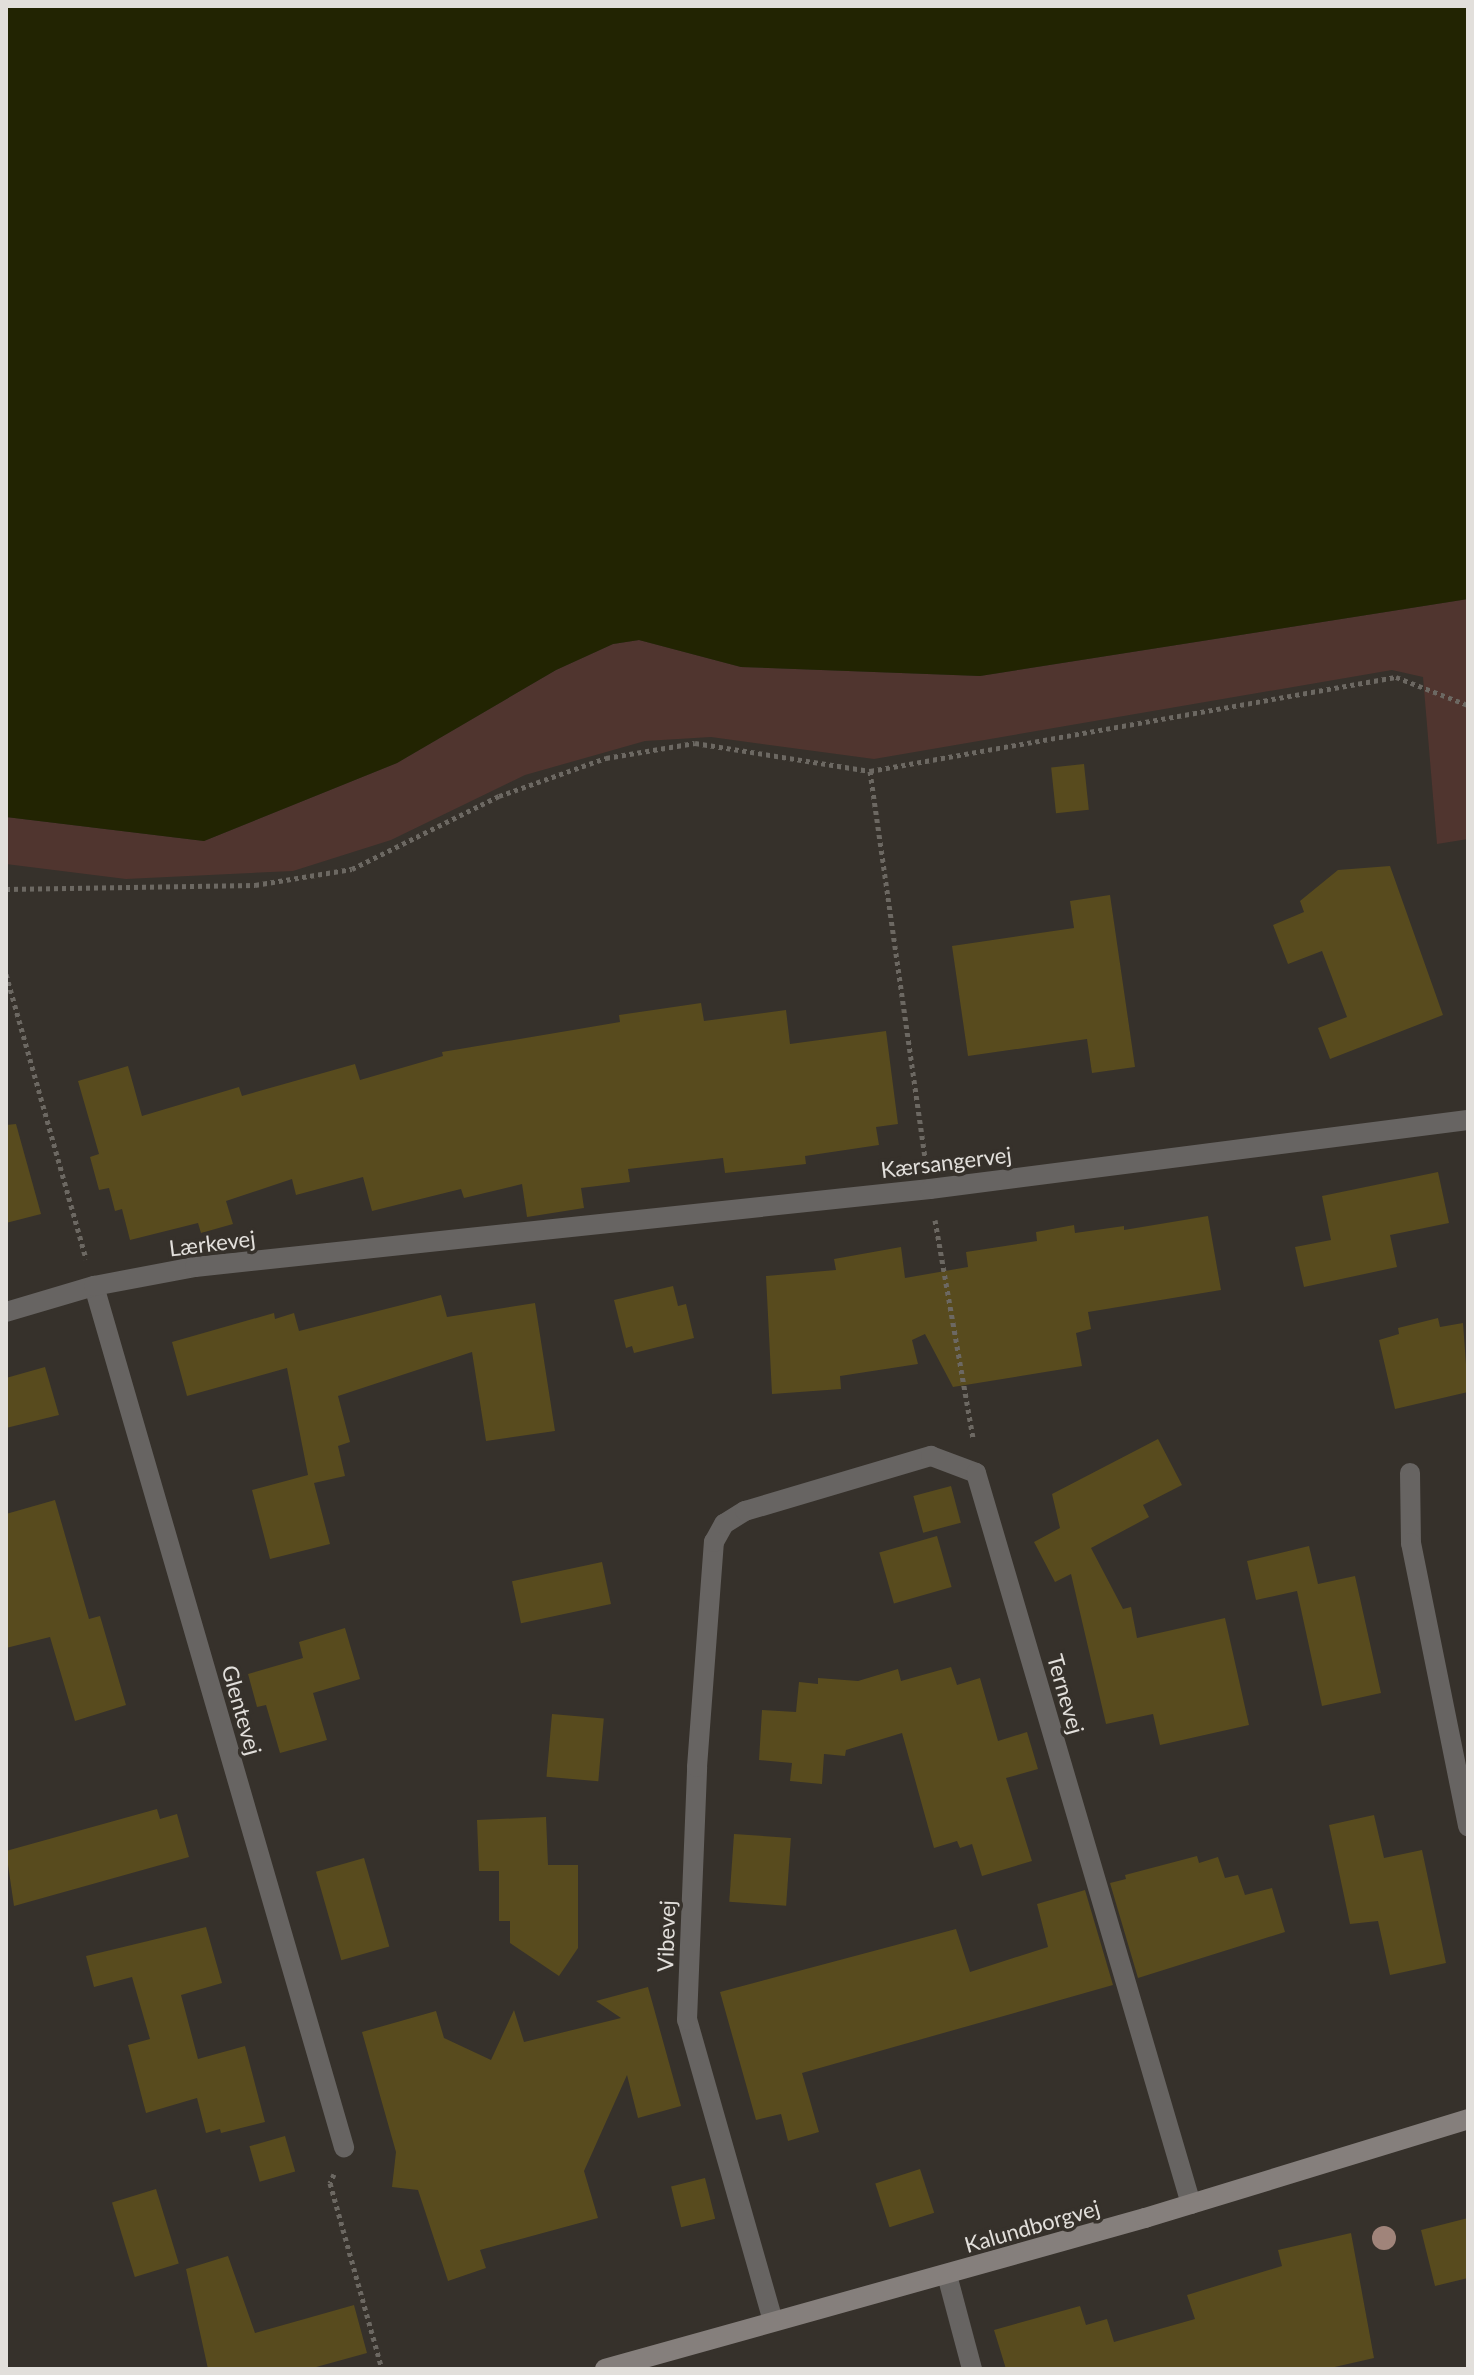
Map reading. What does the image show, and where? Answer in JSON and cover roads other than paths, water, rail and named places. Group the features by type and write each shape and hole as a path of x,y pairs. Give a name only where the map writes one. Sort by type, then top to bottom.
{"street":[{"name":"Kærsangervej","path":"428,1243 930,1189 1468,1120"},
{"name":"Lærkevej","path":"6,1312 94,1286 195,1267 428,1243"},
{"name":"Glentevej","path":"94,1286 344,2147"},
{"name":"Ternevej","path":"714,1542 724,1524 745,1511 931,1456 976,1473 1191,2204"},
{"path":"1410,1473 1411,1543 1468,1826"},
{"name":"Vibevej","path":"714,1542 697,1767 687,2020 773,2321"},
{"name":"Kalundborgvej","path":"605,2369 947,2275 1468,2119"},
{"path":"947,2275 972,2369"}]}
